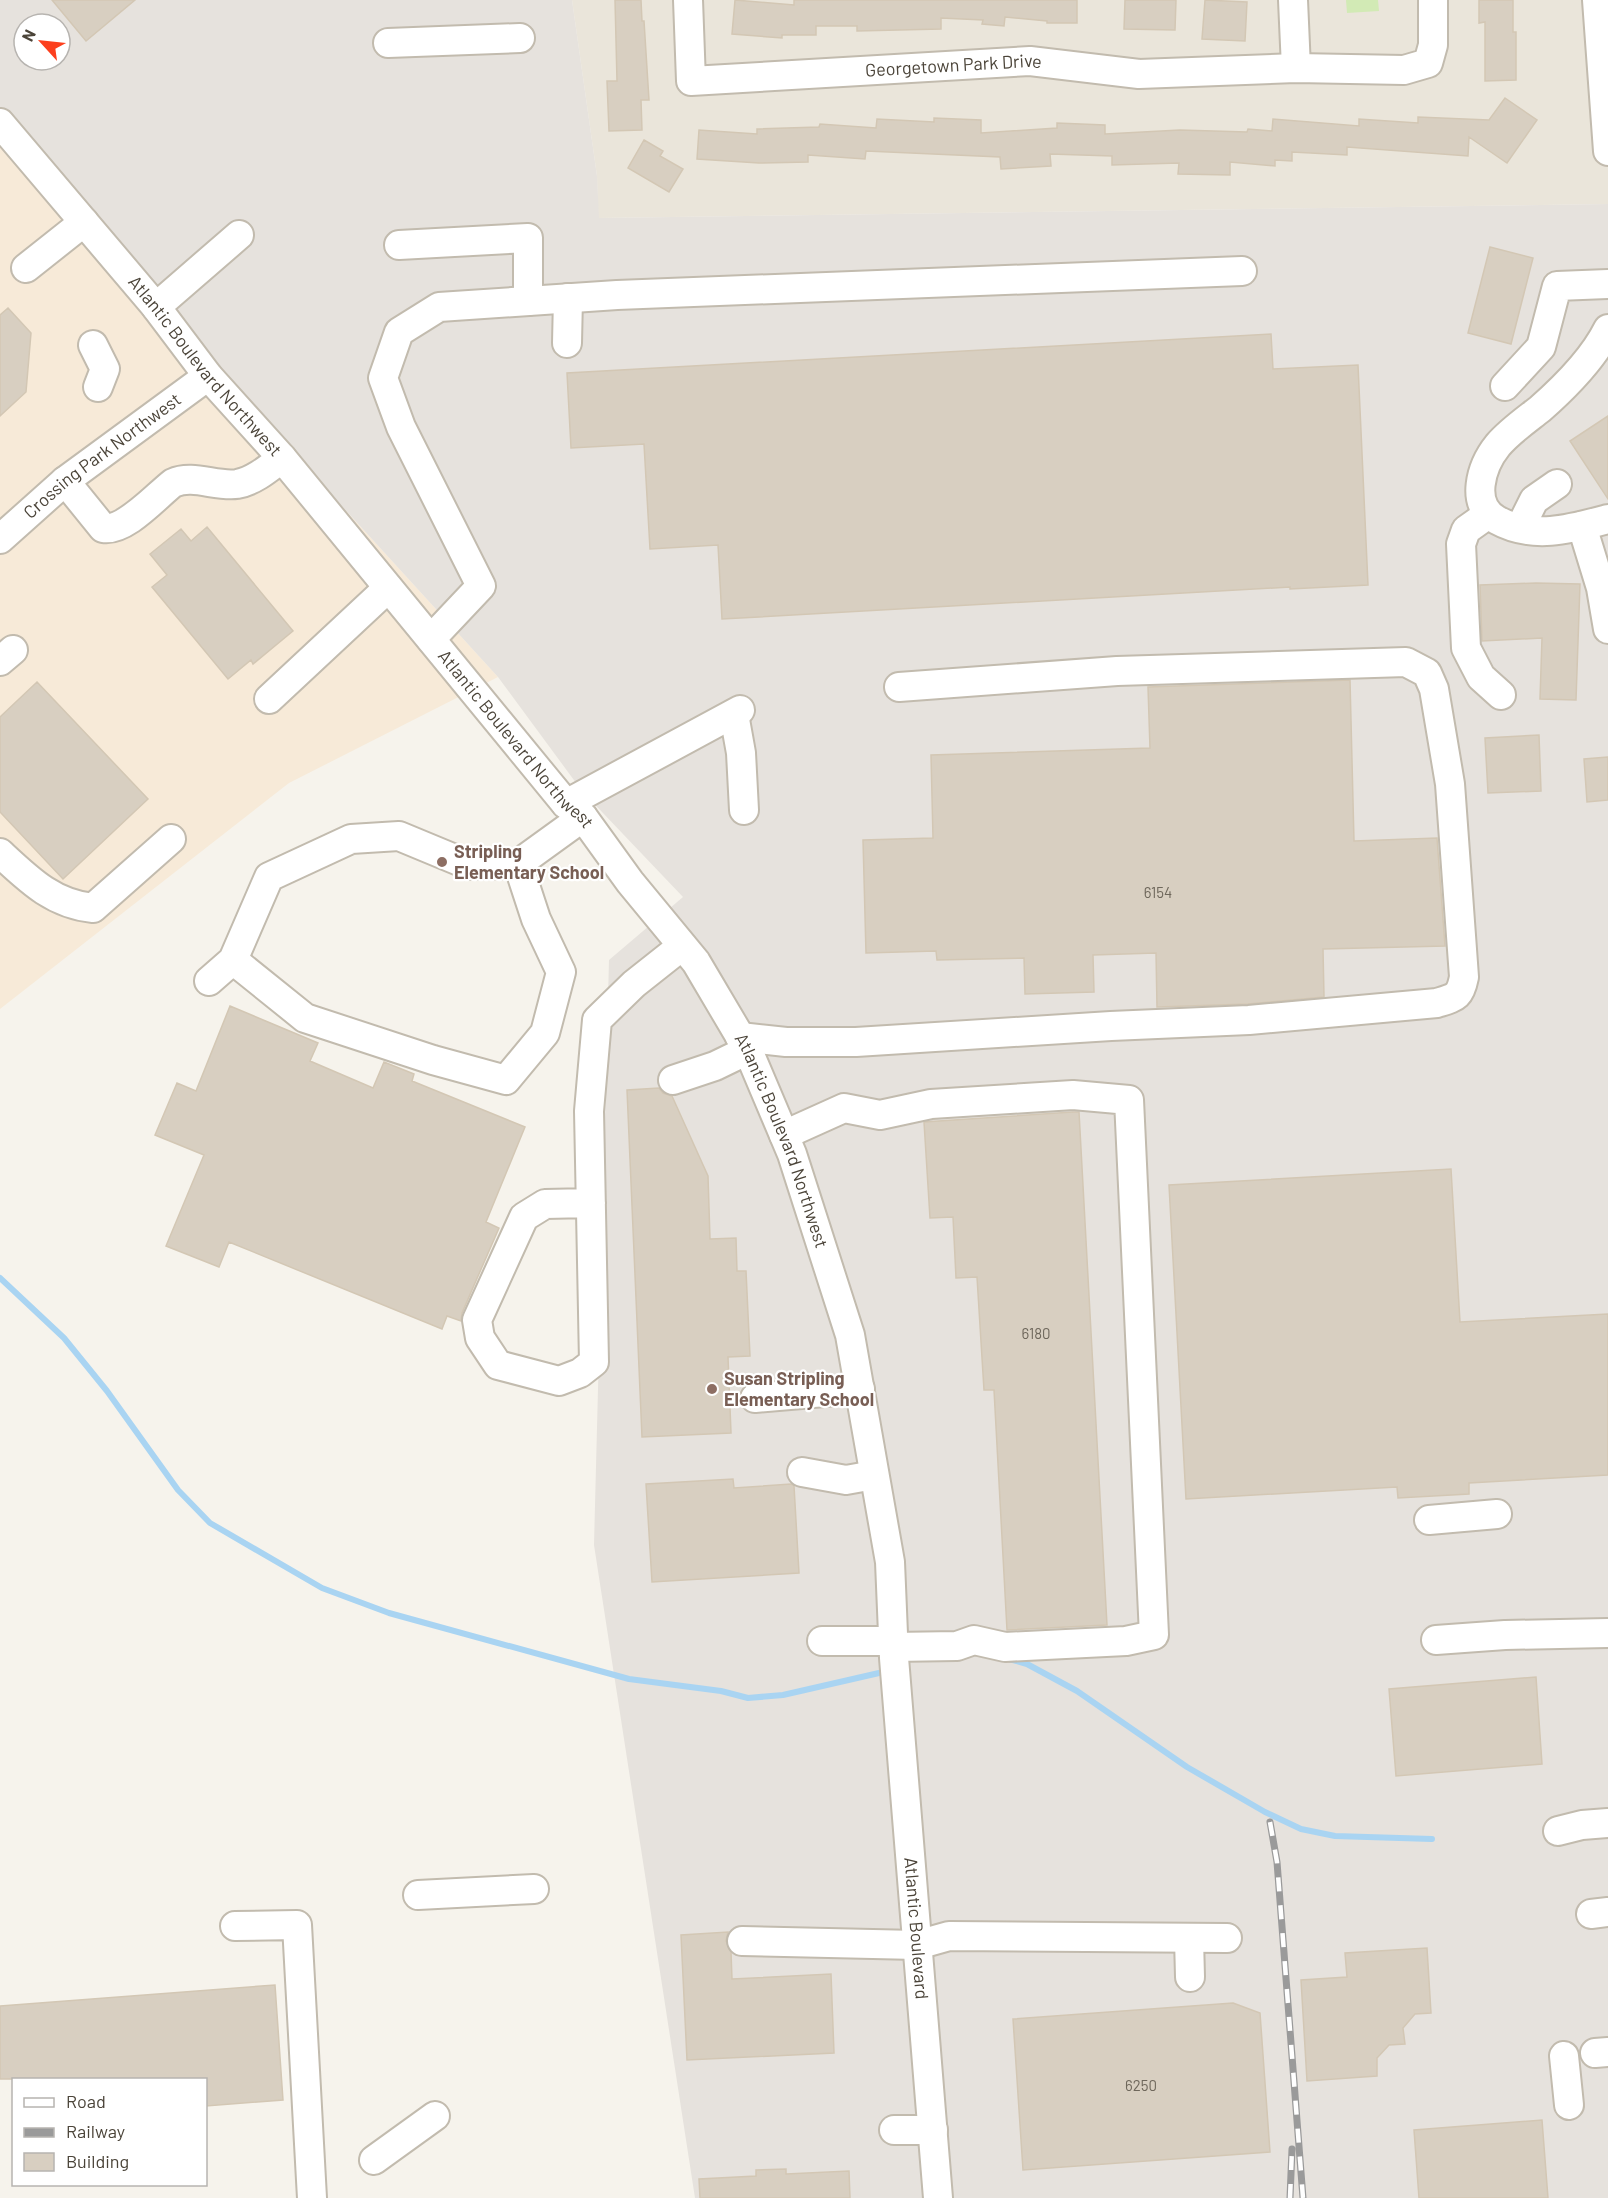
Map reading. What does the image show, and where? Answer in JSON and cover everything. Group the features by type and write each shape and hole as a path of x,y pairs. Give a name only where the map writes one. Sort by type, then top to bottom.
{"street":[{"name":"Georgetown Park Drive","path":"688,0 691,81 1030,61 1139,74 1296,68"},
{"path":"1293,0 1296,68 1404,70 1428,63 1433,45 1433,0"},
{"path":"1597,0 1608,151"},
{"path":"388,43 520,38"},
{"name":"Atlantic Boulevard Northwest","path":"0,123 156,307 208,376 282,458 574,811 696,962 744,1043 792,1154 850,1335 890,1562 893,1649"},
{"path":"26,268 84,222"},
{"path":"156,307 239,235"},
{"path":"399,245 528,238 528,301"},
{"path":"431,639 481,586 401,428 383,378 399,332 439,307 568,298 1242,271"},
{"path":"1505,386 1541,347 1557,286 1608,284"},
{"path":"567,343 568,298"},
{"path":"1608,329 1592,355 1542,407 1498,446 1487,464 1480,487 1480,501 1487,514 1504,524 1536,531 1560,531 1595,523 1601,588 1608,629"},
{"path":"93,345 105,369 98,387"},
{"name":"Crossing Park Northwest","path":"4,527 208,376"},
{"path":"65,481 103,528 111,529 122,525 172,483 182,478 237,484 251,479 282,458"},
{"path":"1520,528 1534,500 1557,484"},
{"path":"1487,514 1466,530 1461,544 1466,648 1481,677 1501,696"},
{"path":"269,699 388,588"},
{"path":"673,1080 715,1066 744,1043 856,1042 1087,1027 1249,1020 1437,1003 1456,997 1462,990 1463,955 1450,784 1434,689 1427,673 1417,666 1406,662 1117,671 899,687"},
{"path":"209,981 233,960 269,877 351,839 399,836 469,865 518,864 574,811 737,712 744,810"},
{"path":"0,853 29,880 62,902 93,908 171,839"},
{"path":"233,960 305,1018 433,1060 506,1080 544,1033 561,972 536,919 518,864"},
{"path":"591,1203 545,1204 524,1217 477,1320 480,1338 498,1365 559,1381 580,1373 594,1362 591,1203 589,1111 597,1020 633,984 682,946"},
{"path":"784,1135 844,1108 880,1114 931,1104 1074,1095 1129,1100 1154,1635 1126,1641 1005,1647 974,1640 957,1646 893,1649 822,1641"},
{"path":"755,1398 860,1389"},
{"path":"802,1472 846,1480 874,1475"},
{"path":"1429,1520 1497,1514"},
{"path":"1436,1640 1504,1635 1608,1634"},
{"name":"Atlantic Boulevard","path":"893,1649 938,2198"},
{"path":"1558,1831 1582,1825 1608,1823"},
{"path":"418,1895 534,1889"},
{"path":"235,1926 297,1925 312,2198"},
{"path":"742,1941 917,1945 949,1936 1227,1938"},
{"path":"1189,1938 1190,1977"},
{"path":"1564,2056 1569,2105"},
{"path":"374,2160 435,2116"},
{"path":"894,2130 933,2130"}],"shaded area":[{"path":"0,0 572,0 597,176 599,218 1608,204 1608,2198 695,2198 594,1545 609,960 683,897 582,791 498,677 234,388 0,119"},
{"path":"572,0 1608,0 1608,204 598,218 597,176"},
{"path":"0,119 234,388 498,677 289,783 0,1009"}],"green space":[{"path":"1346,0 1378,0 1379,11 1347,13"}],"building":[{"path":"52,0 135,0 86,41 72,24 72,12 62,12"},
{"path":"615,0 641,0 649,100 641,100 642,130 609,131 607,81 617,81"},
{"path":"735,0 794,5 794,0 1077,0 1077,23 1047,23 1047,21 1005,17 1004,26 982,24 983,20 941,18 941,29 857,31 857,26 816,26 816,35 782,35 782,38 732,34"},
{"path":"1125,0 1176,0 1175,30 1124,29"},
{"path":"1205,0 1247,2 1245,41 1202,39"},
{"path":"1479,0 1513,0 1516,80 1485,81 1485,22 1479,23"},
{"path":"1505,98 1537,120 1507,163 1469,137 1468,156 1347,147 1347,155 1292,152 1292,161 1275,160 1275,166 1230,162 1230,175 1178,174 1179,163 1112,165 1112,156 1050,154 1051,166 1001,169 1000,157 866,151 865,159 808,155 808,162 759,163 697,159 699,130 757,134 757,129 819,127 820,124 876,128 877,119 934,122 934,118 981,120 981,133 1057,128 1057,123 1105,125 1105,134 1180,130 1247,132 1248,129 1272,131 1273,119 1359,126 1359,119 1418,123 1418,117 1489,120"},
{"path":"644,140 663,151 660,156 683,169 669,192 628,168"},
{"path":"1490,247 1533,258 1511,344 1468,333"},
{"path":"8,308 31,333 26,392 0,416 0,315"},
{"path":"1271,334 1273,369 1358,365 1368,585 1290,589 1290,587 722,619 718,545 650,549 644,444 571,448 567,373"},
{"path":"1608,416 1608,499 1570,441"},
{"path":"207,527 293,631 253,664 251,660 228,679 152,587 167,575 150,554 181,529 191,541"},
{"path":"1580,584 1576,700 1540,699 1542,638 1482,641 1480,585"},
{"path":"1350,680 1354,841 1437,838 1445,946 1323,949 1324,997 1248,1004 1157,1007 1156,953 1093,955 1094,992 1025,994 1024,958 937,960 936,951 866,953 863,840 933,838 931,755 1150,748 1148,687"},
{"path":"37,682 148,799 63,879 0,812 0,717"},
{"path":"1539,735 1541,791 1488,793 1485,738"},
{"path":"1608,757 1608,800 1587,802 1584,759"},
{"path":"230,1006 318,1043 310,1061 373,1088 384,1062 414,1074 412,1081 525,1127 486,1222 499,1228 462,1313 461,1321 447,1316 442,1329 229,1242 219,1267 166,1246 204,1155 155,1135 177,1083 196,1091"},
{"path":"659,1088 663,1093 672,1096 708,1176 710,1239 736,1238 737,1271 746,1271 750,1356 728,1357 731,1433 642,1437 627,1090"},
{"path":"1079,1112 1107,1625 1007,1630 994,1390 984,1390 977,1277 956,1278 953,1217 930,1218 924,1122"},
{"path":"1451,1169 1460,1322 1608,1314 1608,1475 1469,1483 1469,1494 1398,1498 1397,1487 1186,1499 1169,1185"},
{"path":"733,1479 734,1488 791,1484 794,1486 799,1573 652,1582 646,1484"},
{"path":"1536,1677 1542,1764 1396,1776 1389,1689"},
{"path":"728,1932 726,1941 731,1952 732,1979 831,1974 834,2053 687,2060 681,1935"},
{"path":"1427,1948 1431,2013 1415,2014 1403,2028 1405,2044 1389,2045 1377,2058 1377,2076 1307,2081 1301,1980 1347,1977 1345,1953"},
{"path":"275,1985 283,2100 207,2106 207,2078 0,2079 0,2006"},
{"path":"1233,2003 1260,2013 1270,2152 1023,2170 1013,2019"},
{"path":"1542,2120 1548,2198 1419,2198 1414,2130"},
{"path":"786,2169 786,2174 849,2171 850,2198 700,2198 699,2179 756,2176 756,2170"}],"waterway":[{"path":"0,1278 64,1338 107,1391 178,1490 210,1523 322,1588 389,1613 629,1679 721,1691 748,1698 783,1695 879,1673"},
{"path":"1009,1659 1027,1664 1077,1691 1187,1767 1265,1812 1301,1829 1335,1836 1432,1839"}],"railway":[{"path":"1270,1822 1277,1862 1303,2198"},
{"path":"1290,2198 1292,2149"}],"place":[{"name":"Stripling Elementary School","path":"442,862"},
{"name":"Susan Stripling Elementary School","path":"712,1389"}]}
